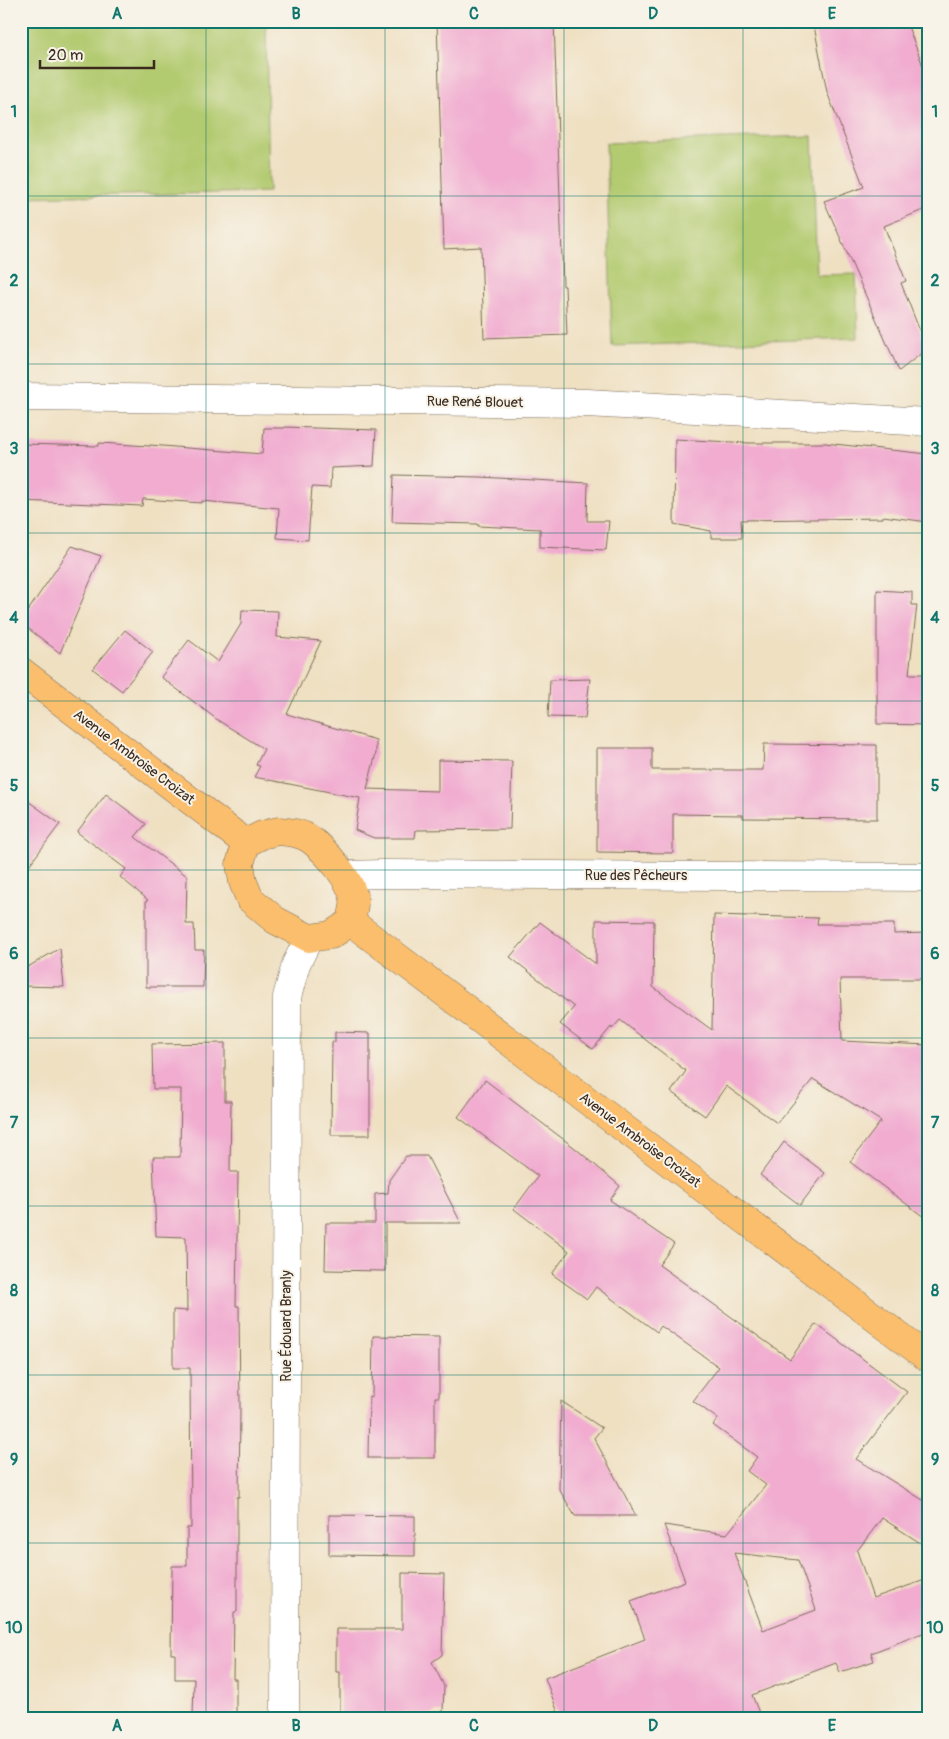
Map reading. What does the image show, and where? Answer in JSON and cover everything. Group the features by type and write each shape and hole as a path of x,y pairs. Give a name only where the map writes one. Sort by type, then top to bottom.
{"main road":[{"name":"Avenue Ambroise Croizat","path":"21,671 246,843"},
{"path":"278,831 295,833 311,840 344,875 354,899 351,922 331,935 309,938 275,920 250,899 240,864 246,843 262,835 278,831"},
{"name":"Avenue Ambroise Croizat","path":"351,922 928,1358"}],"street":[{"name":"Rue René Blouet","path":"21,397 587,403 928,422"},
{"name":"Rue des Pêcheurs","path":"344,875 928,877"},
{"name":"Rue Édouard Branly","path":"285,1718 287,997 296,964 309,938"}],"green space":[{"path":"21,21 266,21 269,192 21,197"},
{"path":"812,136 817,275 856,274 858,338 612,346 606,143"}],"building":[{"path":"437,21 554,21 563,286 565,286 567,335 484,338 481,247 444,249"},
{"path":"813,21 906,21 928,79 928,208 884,226 906,281 901,283 927,349 899,371 824,201 864,187 827,92"},
{"path":"264,428 376,430 374,466 331,468 330,488 312,487 308,540 277,538 279,508 202,501 202,503 143,499 142,506 21,501 21,444 99,446 99,443 150,445 262,454"},
{"path":"675,439 749,443 825,443 928,454 928,522 883,516 883,518 741,520 742,538 711,538 711,531 674,524"},
{"path":"394,475 480,477 588,483 587,521 609,521 606,550 540,547 540,529 478,526 478,524 392,522"},
{"path":"72,546 101,556 60,653 21,623 21,621"},
{"path":"877,590 912,592 912,605 917,605 909,674 928,674 928,725 877,724"},
{"path":"242,610 278,611 277,637 321,641 287,714 376,740 376,753 367,789 438,791 438,760 512,761 510,829 416,830 415,838 374,838 355,830 360,798 254,777 260,766 256,765 264,749 219,721 161,677 189,640 218,662 241,624"},
{"path":"125,630 153,652 122,691 93,669"},
{"path":"590,679 585,718 548,717 550,680"},
{"path":"764,744 877,745 877,819 743,818 743,815 673,814 673,853 597,852 597,748 652,748 652,770 763,770"},
{"path":"106,794 146,824 135,837 187,876 186,924 194,924 195,950 204,950 203,987 146,987 146,901 148,900 120,877 126,869 77,832"},
{"path":"21,796 60,824 21,876"},
{"path":"714,915 818,918 817,924 894,924 894,934 928,933 928,979 840,979 842,1041 928,1045 928,1220 850,1162 881,1121 813,1079 777,1123 726,1086 705,1116 671,1092 686,1071 620,1020 612,1029 611,1027 593,1049 560,1024 574,1007 510,957 540,922 596,964 596,920 654,921 653,987 712,1030"},
{"path":"60,948 64,987 21,986 21,971"},
{"path":"335,1032 370,1033 370,1135 331,1135 332,1042 335,1042"},
{"path":"225,1043 225,1101 231,1101 230,1172 238,1172 236,1306 239,1306 240,1410 239,1497 237,1497 237,1612 234,1612 233,1679 236,1679 236,1718 193,1718 194,1679 175,1679 175,1654 171,1654 172,1566 187,1566 187,1528 191,1528 190,1368 173,1368 173,1310 187,1311 186,1237 156,1236 153,1157 180,1157 181,1089 153,1089 152,1044"},
{"path":"485,1080 575,1148 620,1186 610,1200 674,1244 659,1265 790,1359 816,1324 907,1392 856,1459 928,1503 928,1548 882,1518 857,1551 873,1598 928,1579 928,1631 871,1653 874,1661 840,1672 836,1663 752,1695 761,1718 560,1718 545,1678 645,1639 631,1601 685,1581 664,1525 727,1534 766,1485 747,1471 757,1457 713,1425 718,1419 693,1401 719,1367 661,1326 657,1332 596,1287 587,1299 552,1274 569,1251 514,1209 538,1176 458,1117","holes":["734,1553 798,1560 816,1610 763,1630"]},
{"path":"784,1142 825,1173 800,1205 760,1175"},
{"path":"406,1156 427,1156 461,1223 385,1223 385,1271 325,1270 326,1223 375,1223 375,1194 388,1193 389,1180"},
{"path":"373,1336 439,1337 439,1397 435,1397 435,1458 368,1458 369,1396 372,1397"},
{"path":"561,1401 602,1428 594,1438 636,1516 575,1516 559,1489"},
{"path":"329,1515 415,1516 415,1556 329,1555"},
{"path":"402,1573 444,1574 442,1655 432,1662 444,1686 443,1712 434,1712 434,1714 383,1712 382,1718 340,1718 340,1672 336,1672 336,1629 402,1629"}]}
